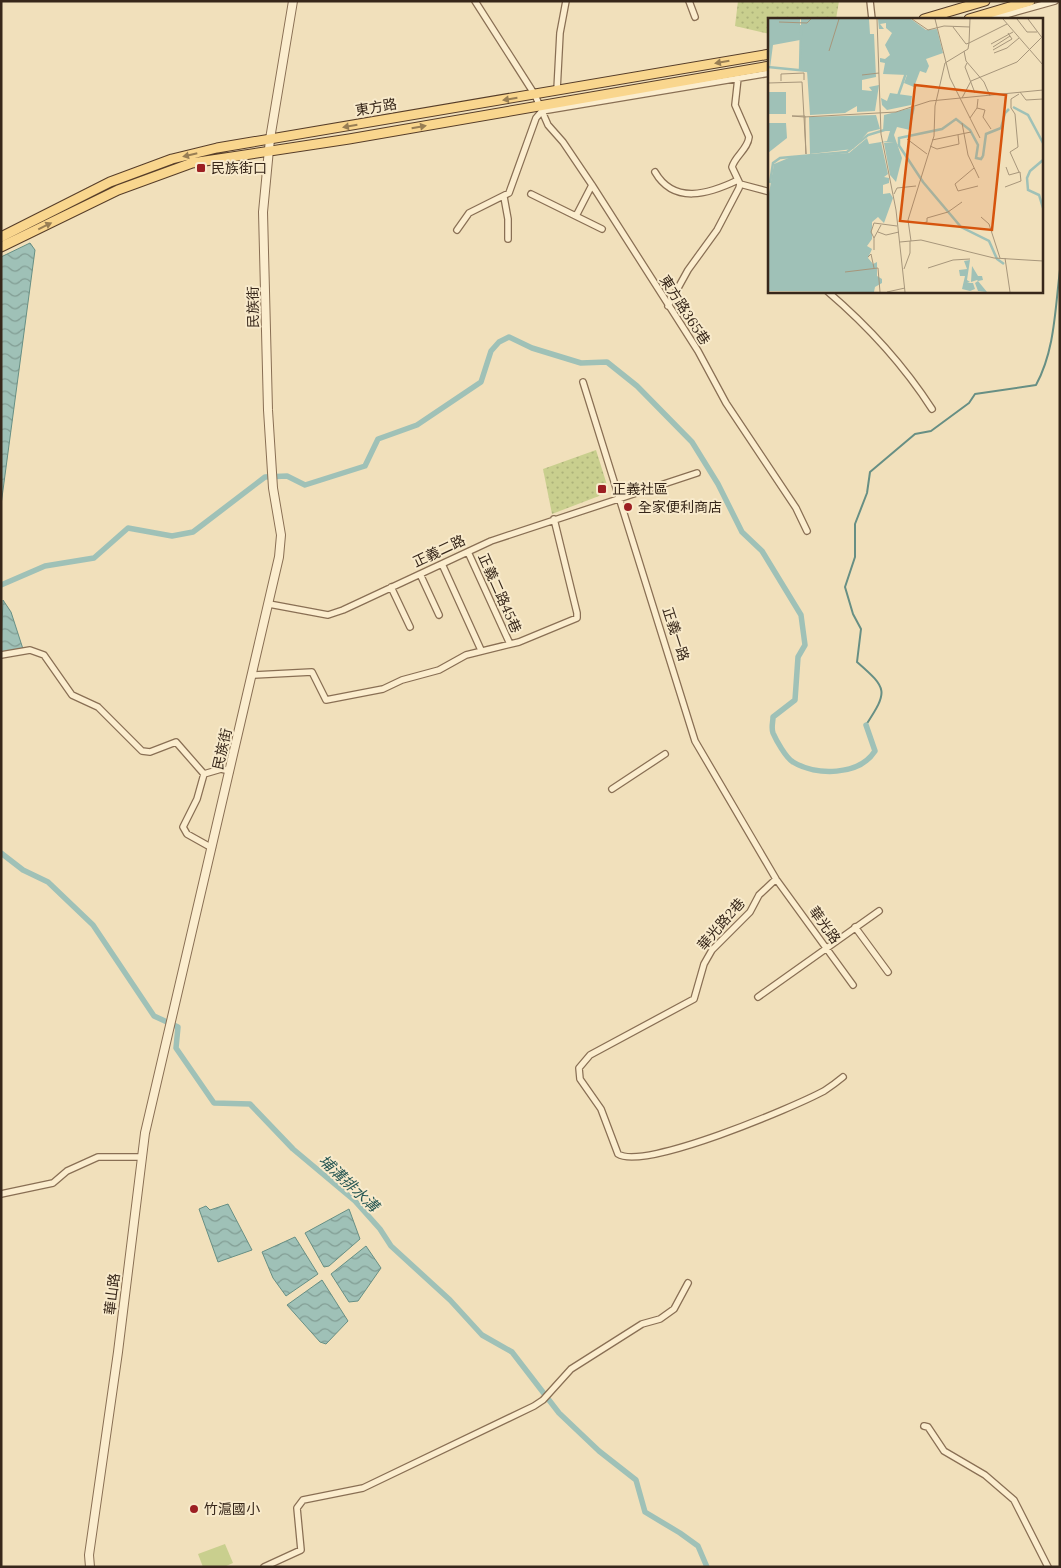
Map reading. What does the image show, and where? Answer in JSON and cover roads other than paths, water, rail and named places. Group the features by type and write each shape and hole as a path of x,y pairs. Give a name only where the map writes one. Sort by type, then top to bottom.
{"main road":[{"path":"927,18 986,1"},
{"path":"972,18 1030,1"},
{"name":"東方路","path":"1,237 110,182 172,159 270,139 768,54"},
{"name":"東方路","path":"1,247 118,190 174,168 218,158 269,152 540,109 768,66"}],"street":[{"path":"270,139 293,1"},
{"name":"東方路365巷","path":"476,1 534,95 548,125 564,142 592,185 698,351 726,403 792,501 807,530"},
{"path":"557,90 560,33 566,1"},
{"path":"688,1 696,17"},
{"path":"870,1 872,18"},
{"path":"995,18 1055,1"},
{"path":"752,57 755,68"},
{"path":"457,230 470,213 504,197 513,187 540,109 768,73"},
{"path":"668,306 688,270 721,223 739,182 732,167 737,156 749,142 749,137 735,105 738,78"},
{"name":"民族街","path":"169,1025 269,604 281,535 273,488 268,410 263,212 270,139"},
{"path":"655,172 670,189 683,194 696,193 739,182 768,191"},
{"path":"576,216 592,185"},
{"path":"531,194 602,229"},
{"path":"504,197 508,219 508,239"},
{"path":"828,292 887,348 915,383 932,409"},
{"name":"正義一路","path":"583,382 695,742 776,879"},
{"name":"正義二路","path":"269,604 328,615 343,610 491,541 554,519 698,474"},
{"path":"252,675 312,672 326,700 335,699 383,689 402,680 439,670 466,655 539,635 577,618 578,613 554,519"},
{"name":"正義二路45巷","path":"468,552 510,644"},
{"path":"442,564 481,650"},
{"path":"420,574 439,615"},
{"path":"391,587 410,627"},
{"path":"1,655 30,650 44,655 72,695 98,707 142,751 150,752 176,742 204,774"},
{"path":"612,789 665,754"},
{"path":"204,774 221,769 230,771"},
{"path":"204,774 197,799 183,827 187,834 212,848"},
{"name":"華光路","path":"776,879 853,985"},
{"name":"華光路2巷","path":"776,879 759,895 750,912 712,950 704,964 694,999 590,1055 581,1064 580,1079 601,1109 618,1154 625,1157 673,1149 743,1128 824,1090 843,1078"},
{"path":"758,997 879,911"},
{"path":"855,928 888,972"},
{"name":"華山路","path":"90,1567 89,1555 118,1352 141,1157 169,1025"},
{"path":"1,1194 52,1183 67,1171 98,1157 141,1157"},
{"path":"264,1567 301,1550 296,1508 303,1500 363,1488 534,1406 544,1400 571,1369 642,1324 660,1319 674,1309 688,1284"},
{"path":"924,1426 928,1428 944,1451 985,1474 1014,1500 1048,1567"}],"water":[{"path":"30,243 35,250 1,505 1,257"},
{"path":"3,600 11,612 23,649 1,652"},
{"path":"228,1204 252,1250 218,1262 199,1209 206,1206 210,1210"},
{"path":"349,1209 360,1239 329,1266 324,1267 305,1233"},
{"path":"295,1237 318,1274 286,1296 273,1278 262,1252"},
{"path":"366,1246 381,1268 358,1301 349,1302 331,1274"},
{"path":"322,1280 348,1321 326,1344 320,1342 287,1305"}],"waterway":[{"path":"866,725 878,705 881,691 875,678 857,662 861,629 853,614 845,587 855,557 855,524 867,493 870,472 915,434 931,431 969,403 975,394 1036,385 1051,344 1060,270"},
{"path":"1,585 45,566 94,558 128,528 172,536 193,532 265,477 287,476 305,485 365,466 378,439 417,425 481,382 491,351 499,342 509,337 532,348 581,363 607,362 637,386 692,442 718,484 742,532 762,551 801,615 805,645 798,657 795,700 773,717 772,727 773,733 787,757 802,767 813,770 837,771 859,765 875,751 866,725"},
{"name":"埔溝排水溝","path":"1,853 23,870 48,882 93,925 154,1016 178,1027 176,1048 214,1103 250,1104 293,1149 355,1201 380,1229 391,1246 450,1300 482,1335 512,1352 559,1413 599,1451 636,1480 645,1512 698,1546 707,1567"}],"place":[{"name":"民族街口","path":"201,168"},
{"name":"正義社區","path":"602,489"},
{"name":"全家便利商店","path":"628,507"},
{"name":"竹滬國小","path":"194,1509"}]}
